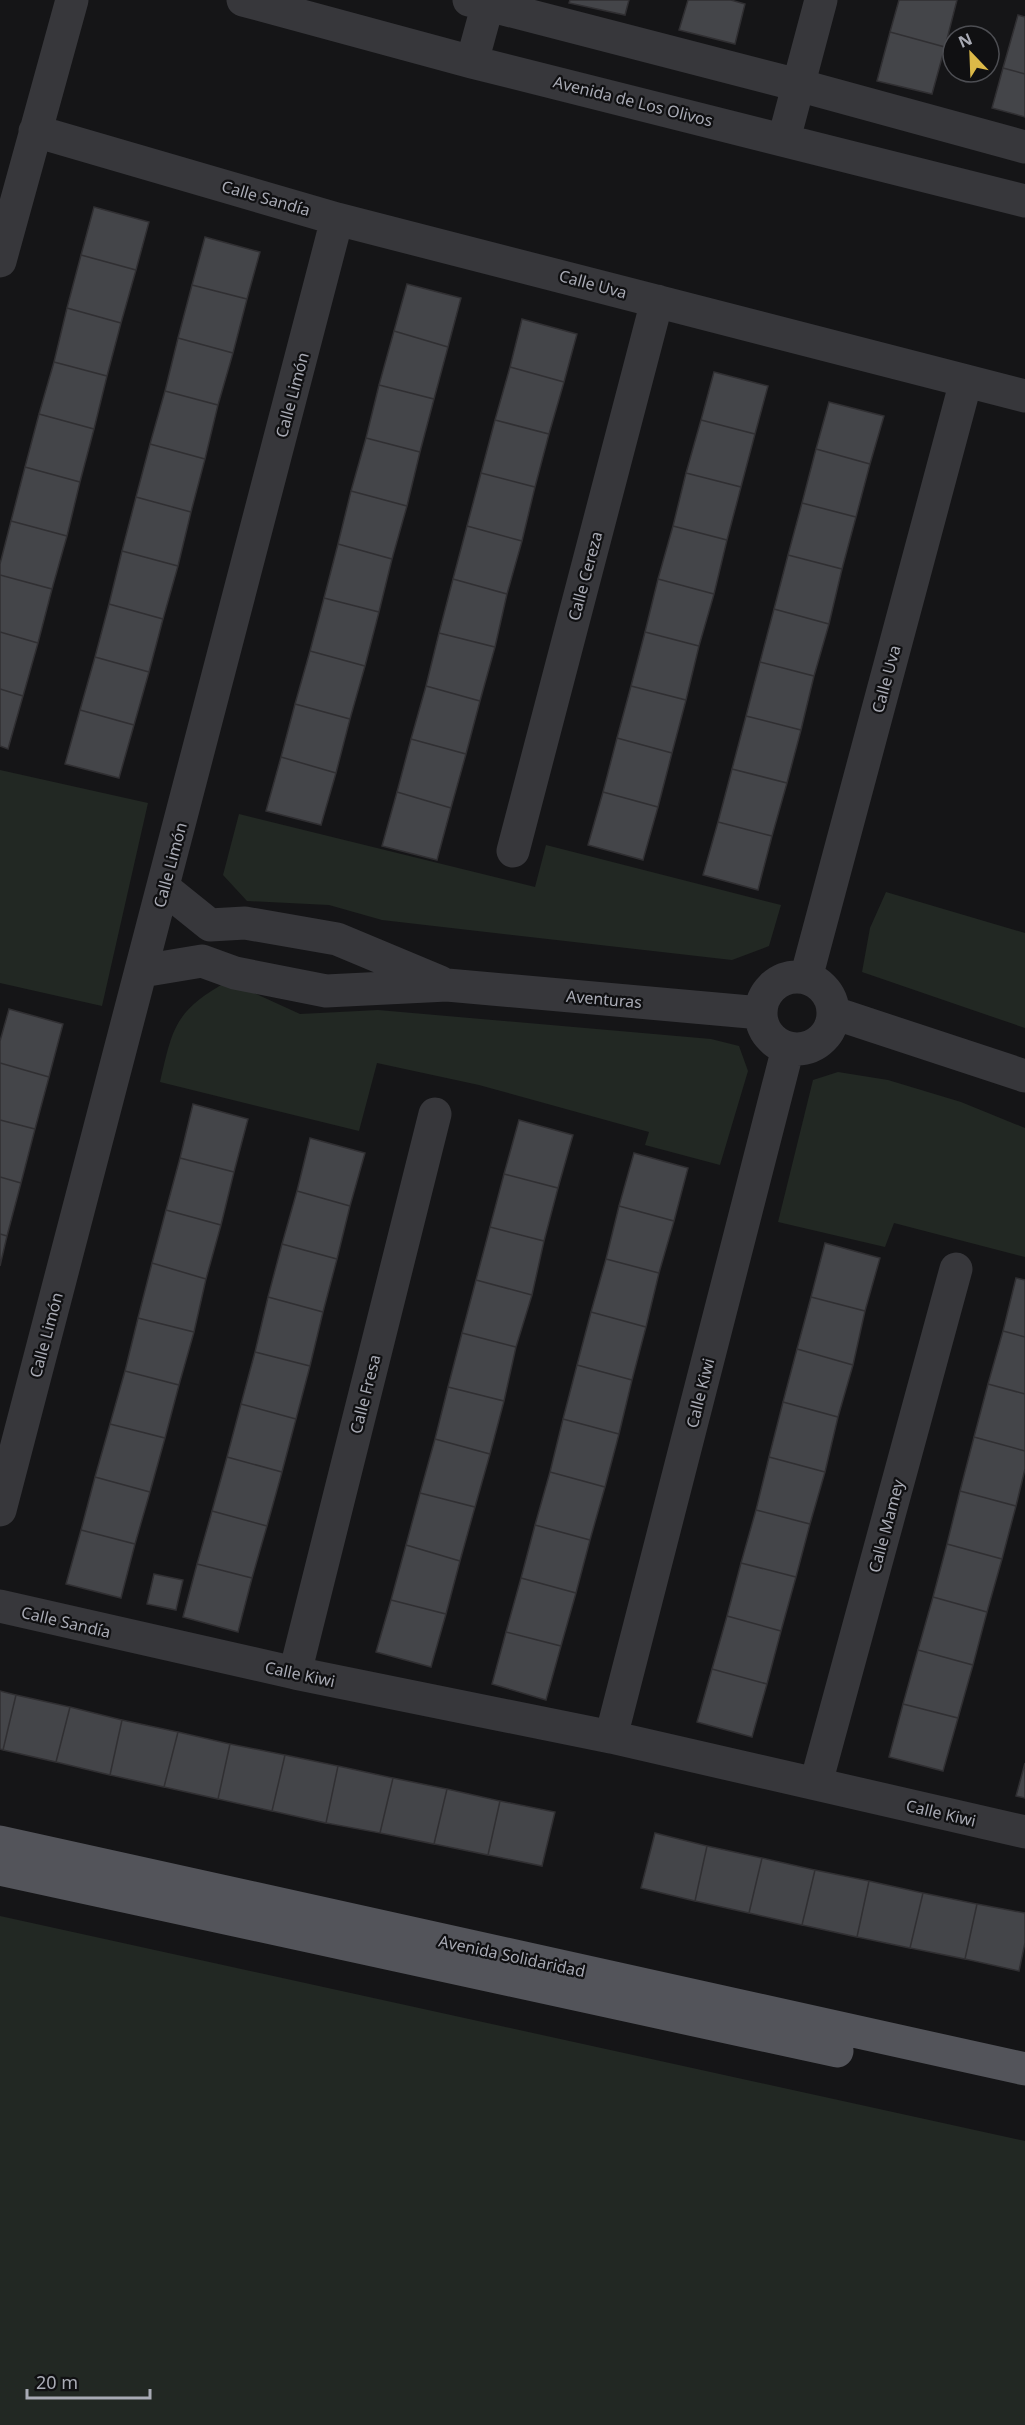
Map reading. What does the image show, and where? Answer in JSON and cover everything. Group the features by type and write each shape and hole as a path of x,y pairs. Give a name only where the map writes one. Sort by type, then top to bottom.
{"main road":[{"name":"Avenida Solidaridad","path":"0,1842 1025,2069"},
{"name":"Avenida Solidaridad","path":"0,1869 1025,2092"}],"street":[{"path":"0,261 72,0"},
{"name":"Avenida de Los Olivos","path":"243,0 472,62 1025,201"},
{"path":"784,139 821,0"},
{"path":"472,62 482,2 801,72 1025,147"},
{"name":"Calle Sandía","path":"35,131 337,219 498,258"},
{"name":"Calle Limón","path":"0,1510 337,219"},
{"name":"Calle Uva","path":"498,258 1025,396"},
{"name":"Calle Cereza","path":"513,850 657,301"},
{"name":"Calle Uva","path":"806,978 966,381"},
{"path":"164,888 210,925 202,961"},
{"name":"Aventuras","path":"210,925 245,923 337,939 447,985"},
{"name":"Aventuras","path":"142,971 202,961 235,973 326,991 447,985 761,1013"},
{"path":"789,977 806,978 820,985 831,997 834,1013 830,1029 820,1042 805,1049 788,1048 774,1041 764,1029 761,1013 764,997 774,984 789,977"},
{"path":"834,1013 1025,1076"},
{"name":"Calle Kiwi","path":"611,1737 788,1048"},
{"name":"Calle Fresa","path":"296,1673 435,1114"},
{"name":"Calle Mamey","path":"816,1783 956,1269"},
{"name":"Calle Sandía","path":"0,1606 132,1637"},
{"name":"Calle Kiwi","path":"132,1637 611,1737 1025,1832"}],"shaded area":[{"path":"0,770 148,803 102,1006 0,983"},
{"path":"239,814 535,887 546,845 781,905 769,946 732,960 382,920 329,905 247,901 223,875"},
{"path":"886,892 1025,933 1025,1028 862,972 870,928"},
{"path":"228,981 300,1014 378,1010 711,1039 739,1046 748,1071 720,1165 645,1145 649,1132 479,1085 377,1063 359,1131 160,1082 173,1033 179,1022 197,1002"},
{"path":"838,1072 888,1080 961,1102 1025,1128 1025,1257 894,1223 885,1247 778,1222 813,1080"},
{"path":"0,1916 1025,2141 1025,2425 0,2425"}],"building":[{"path":"570,0 629,0 625,15 569,3"},
{"path":"688,0 731,0 745,4 735,44 679,30"},
{"path":"899,0 957,0 951,24 941,24 941,46 890,32"},
{"path":"1018,15 1025,17 1025,74 1003,68"},
{"path":"890,32 941,46 941,61 932,94 877,81"},
{"path":"1003,68 1025,74 1025,117 992,108 999,84 1001,84"},
{"path":"94,207 149,222 136,270 81,255"},
{"path":"205,237 260,252 247,299 192,285"},
{"path":"81,255 136,270 121,323 67,308"},
{"path":"407,284 461,298 448,347 394,331"},
{"path":"192,285 247,299 233,353 178,338"},
{"path":"67,308 121,323 107,376 54,362"},
{"path":"522,319 577,334 564,382 510,367"},
{"path":"394,331 448,347 434,399 379,385"},
{"path":"178,338 233,353 218,405 165,391"},
{"path":"54,362 107,376 94,429 39,414"},
{"path":"510,367 564,382 549,434 495,420"},
{"path":"714,372 768,386 755,434 701,420"},
{"path":"379,385 434,399 420,452 366,438"},
{"path":"165,391 218,405 205,459 150,444"},
{"path":"829,402 884,416 870,464 816,449"},
{"path":"39,414 94,429 80,482 25,467"},
{"path":"495,420 549,434 535,487 481,473"},
{"path":"701,420 755,434 741,487 686,473"},
{"path":"366,438 420,452 407,506 351,491"},
{"path":"150,444 205,459 191,512 136,497"},
{"path":"816,449 870,464 856,517 802,503"},
{"path":"25,467 80,482 67,536 11,521"},
{"path":"481,473 535,487 522,541 467,526"},
{"path":"686,473 741,487 727,540 673,526"},
{"path":"351,491 407,506 392,559 338,544"},
{"path":"136,497 191,512 178,566 122,551"},
{"path":"802,503 856,517 842,569 788,555"},
{"path":"11,521 67,536 52,589 0,575 0,564"},
{"path":"467,526 522,541 507,594 453,579"},
{"path":"673,526 727,540 714,594 658,579"},
{"path":"338,544 392,559 379,612 324,598"},
{"path":"122,551 178,566 163,619 109,604"},
{"path":"788,555 842,569 829,624 774,609"},
{"path":"0,575 52,589 38,643 0,632"},
{"path":"453,579 507,594 495,647 439,633"},
{"path":"658,579 714,594 699,646 645,632"},
{"path":"324,598 379,612 365,666 310,651"},
{"path":"109,604 163,619 149,672 95,657"},
{"path":"774,609 829,624 814,676 760,662"},
{"path":"0,632 38,643 23,696 0,689"},
{"path":"645,632 699,646 686,700 631,686"},
{"path":"439,633 495,647 480,701 426,686"},
{"path":"310,651 365,666 350,719 295,704"},
{"path":"95,657 149,672 134,725 80,710"},
{"path":"760,662 814,676 801,730 746,716"},
{"path":"426,686 480,701 466,754 411,739"},
{"path":"631,686 686,700 672,753 617,738"},
{"path":"0,689 23,696 8,749 0,746"},
{"path":"295,704 350,719 336,773 281,757"},
{"path":"80,710 134,725 119,778 65,764"},
{"path":"746,716 801,730 787,783 732,769"},
{"path":"617,738 672,753 658,807 603,792"},
{"path":"411,739 466,754 451,808 397,792"},
{"path":"281,757 336,773 321,825 266,811"},
{"path":"732,769 787,783 772,836 718,822"},
{"path":"397,792 451,808 437,860 382,846"},
{"path":"603,792 658,807 643,860 588,845"},
{"path":"718,822 772,836 758,890 703,875"},
{"path":"9,1009 63,1024 49,1077 0,1063 0,1041"},
{"path":"0,1063 49,1077 35,1129 0,1120"},
{"path":"193,1104 248,1119 234,1172 180,1158"},
{"path":"0,1120 35,1129 21,1183 0,1177"},
{"path":"519,1120 573,1135 558,1188 504,1174"},
{"path":"310,1138 365,1153 350,1206 297,1191"},
{"path":"634,1153 688,1168 674,1221 619,1206"},
{"path":"180,1158 234,1172 221,1225 166,1210"},
{"path":"504,1174 558,1188 544,1241 490,1227"},
{"path":"0,1177 21,1183 7,1236 0,1234"},
{"path":"297,1191 350,1206 337,1259 282,1244"},
{"path":"619,1206 674,1221 659,1273 606,1259"},
{"path":"166,1210 221,1225 206,1279 152,1263"},
{"path":"490,1227 544,1241 532,1295 476,1280"},
{"path":"0,1234 7,1236 0,1266"},
{"path":"825,1243 880,1258 865,1311 811,1297"},
{"path":"282,1244 337,1259 323,1312 268,1297"},
{"path":"606,1259 659,1273 646,1327 591,1312"},
{"path":"152,1263 206,1279 194,1332 138,1318"},
{"path":"1016,1278 1025,1280 1025,1337 1003,1331"},
{"path":"476,1280 532,1295 516,1347 462,1333"},
{"path":"268,1297 323,1312 310,1366 255,1352"},
{"path":"811,1297 865,1311 853,1365 797,1349"},
{"path":"591,1312 646,1327 632,1380 577,1365"},
{"path":"138,1318 194,1332 179,1385 125,1371"},
{"path":"1003,1331 1025,1337 1025,1394 988,1384"},
{"path":"462,1333 516,1347 504,1401 448,1387"},
{"path":"797,1349 853,1365 838,1417 783,1402"},
{"path":"255,1352 310,1366 296,1419 241,1404"},
{"path":"577,1365 632,1380 619,1434 563,1419"},
{"path":"125,1371 179,1385 165,1438 110,1424"},
{"path":"988,1384 1025,1394 1025,1451 974,1437"},
{"path":"448,1387 504,1401 490,1454 435,1439"},
{"path":"783,1402 838,1417 825,1472 769,1457"},
{"path":"241,1404 296,1419 282,1472 227,1457"},
{"path":"563,1419 619,1434 605,1487 550,1472"},
{"path":"110,1424 165,1438 150,1492 95,1477"},
{"path":"974,1437 1025,1451 1025,1469 1016,1506 960,1491"},
{"path":"435,1439 490,1454 475,1507 420,1493"},
{"path":"227,1457 282,1472 267,1526 212,1511"},
{"path":"769,1457 825,1472 810,1524 756,1510"},
{"path":"550,1472 605,1487 590,1540 535,1525"},
{"path":"95,1477 150,1492 135,1544 81,1530"},
{"path":"960,1491 1016,1506 1002,1559 947,1544"},
{"path":"420,1493 475,1507 460,1561 406,1545"},
{"path":"756,1510 810,1524 796,1577 741,1563"},
{"path":"212,1511 267,1526 252,1578 197,1564"},
{"path":"535,1525 590,1540 576,1593 521,1578"},
{"path":"81,1530 135,1544 121,1598 66,1584"},
{"path":"947,1544 1002,1559 987,1612 933,1597"},
{"path":"406,1545 460,1561 446,1614 391,1600"},
{"path":"741,1563 796,1577 781,1631 727,1616"},
{"path":"197,1564 252,1578 238,1632 183,1617"},
{"path":"154,1574 183,1580 176,1610 147,1604"},
{"path":"521,1578 576,1593 561,1646 506,1632"},
{"path":"933,1597 987,1612 973,1665 918,1650"},
{"path":"391,1600 446,1614 431,1667 376,1652"},
{"path":"727,1616 781,1631 767,1684 712,1669"},
{"path":"506,1632 561,1646 546,1700 492,1684"},
{"path":"918,1650 973,1665 958,1718 903,1704"},
{"path":"712,1669 767,1684 752,1737 697,1722"},
{"path":"0,1691 16,1695 3,1750 0,1749"},
{"path":"16,1695 70,1707 56,1762 3,1750"},
{"path":"903,1704 958,1718 943,1771 889,1757"},
{"path":"70,1707 122,1720 110,1775 56,1762"},
{"path":"122,1720 178,1732 164,1787 110,1775"},
{"path":"178,1732 230,1744 218,1799 164,1787"},
{"path":"230,1744 285,1755 272,1811 218,1799"},
{"path":"285,1755 338,1766 326,1823 272,1811"},
{"path":"1025,1763 1025,1798 1016,1796"},
{"path":"338,1766 393,1778 380,1833 326,1823"},
{"path":"393,1778 447,1789 434,1844 380,1833"},
{"path":"447,1789 500,1801 488,1855 434,1844"},
{"path":"500,1801 555,1812 542,1866 488,1855"},
{"path":"655,1833 707,1846 695,1901 641,1888"},
{"path":"707,1846 762,1858 749,1913 695,1901"},
{"path":"762,1858 815,1870 802,1925 749,1913"},
{"path":"815,1870 869,1881 857,1937 802,1925"},
{"path":"869,1881 923,1893 910,1948 857,1937"},
{"path":"923,1893 977,1904 965,1959 910,1948"},
{"path":"977,1904 1025,1913 1025,1943 1019,1971 965,1959"}]}
